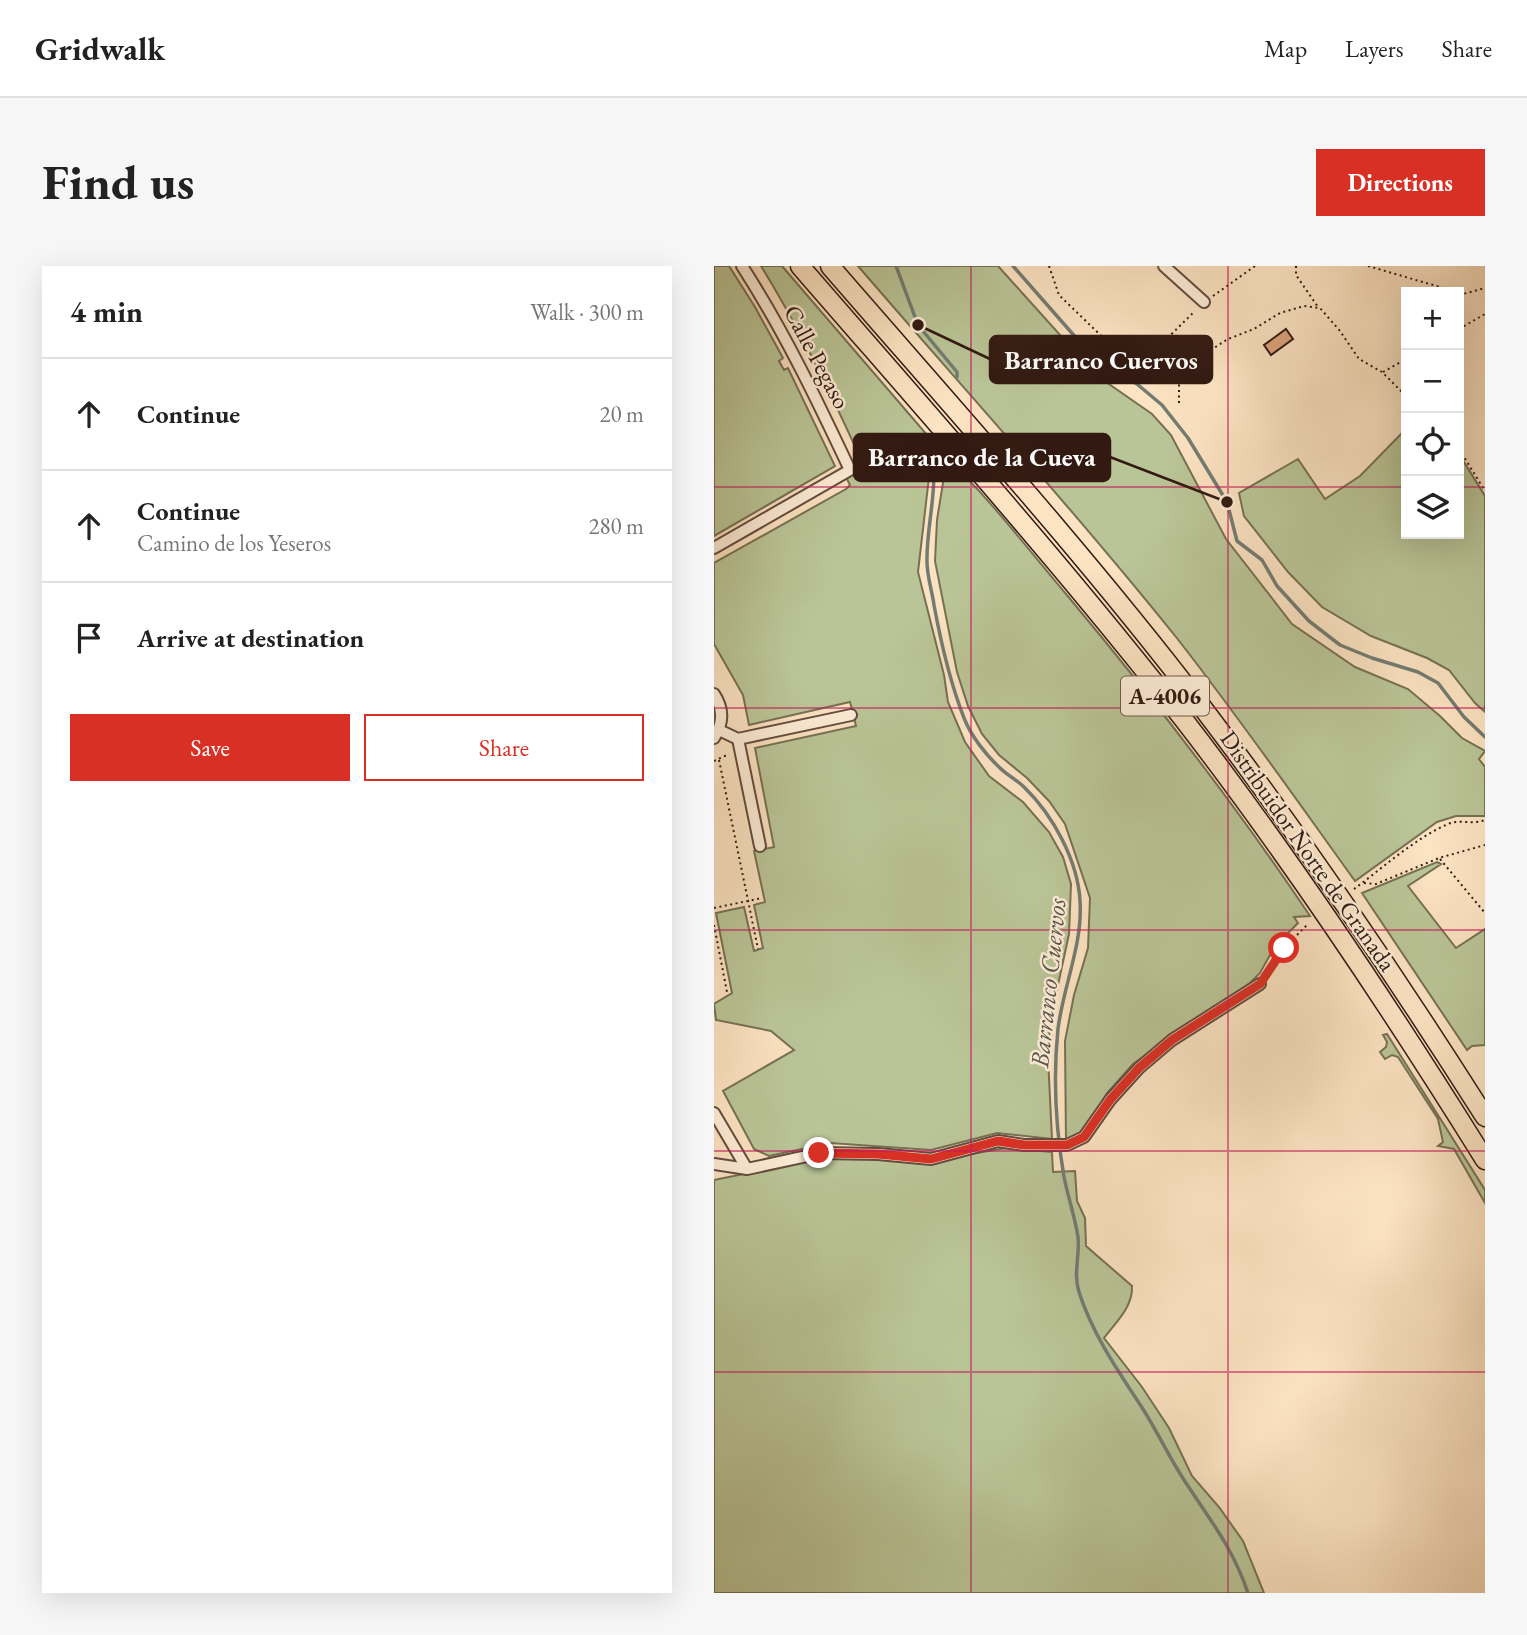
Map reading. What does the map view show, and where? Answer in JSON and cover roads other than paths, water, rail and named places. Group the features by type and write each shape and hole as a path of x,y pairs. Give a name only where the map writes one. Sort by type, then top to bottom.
{"main road":[{"name":"Distribuidor Norte de Granada","path":"800,266 1094,607 1186,722 1296,871 1377,990 1485,1160"},
{"name":"Distribuidor Norte de Granada","path":"830,266 1108,590 1199,702 1386,963 1485,1116"}],"street":[{"name":"Calle Pegaso","path":"714,548 850,470 810,384 742,266"},
{"path":"1164,266 1203,302"},
{"path":"714,694 721,710 717,734 738,740 851,715"},
{"path":"738,740 760,846"},
{"path":"714,1164 747,1170 821,1153 878,1154 931,1159 998,1141 1024,1145 1067,1145 1084,1137 1110,1100 1139,1068 1172,1040 1260,984"},
{"path":"714,1113 747,1170"}],"waterway":[{"name":"Barranco Cuervos","path":"896,266 918,325 957,372 957,377"},
{"path":"1013,266 1085,348 1162,405 1188,438 1227,502 1237,541 1262,560 1277,586 1309,621 1340,645 1418,672 1438,683 1464,717 1485,737"},
{"name":"Barranco Cuervos","path":"932,458 934,483 927,567 943,648 959,704 971,732 984,751 1003,771 1024,787 1045,811 1069,855 1078,886 1079,933 1058,1029 1056,1085 1061,1159 1078,1237 1079,1292 1106,1351 1222,1537 1248,1593"}],"place":[{"name":"Barranco Cuervos","path":"918,325"},
{"name":"Barranco de la Cueva","path":"1227,502"}]}
